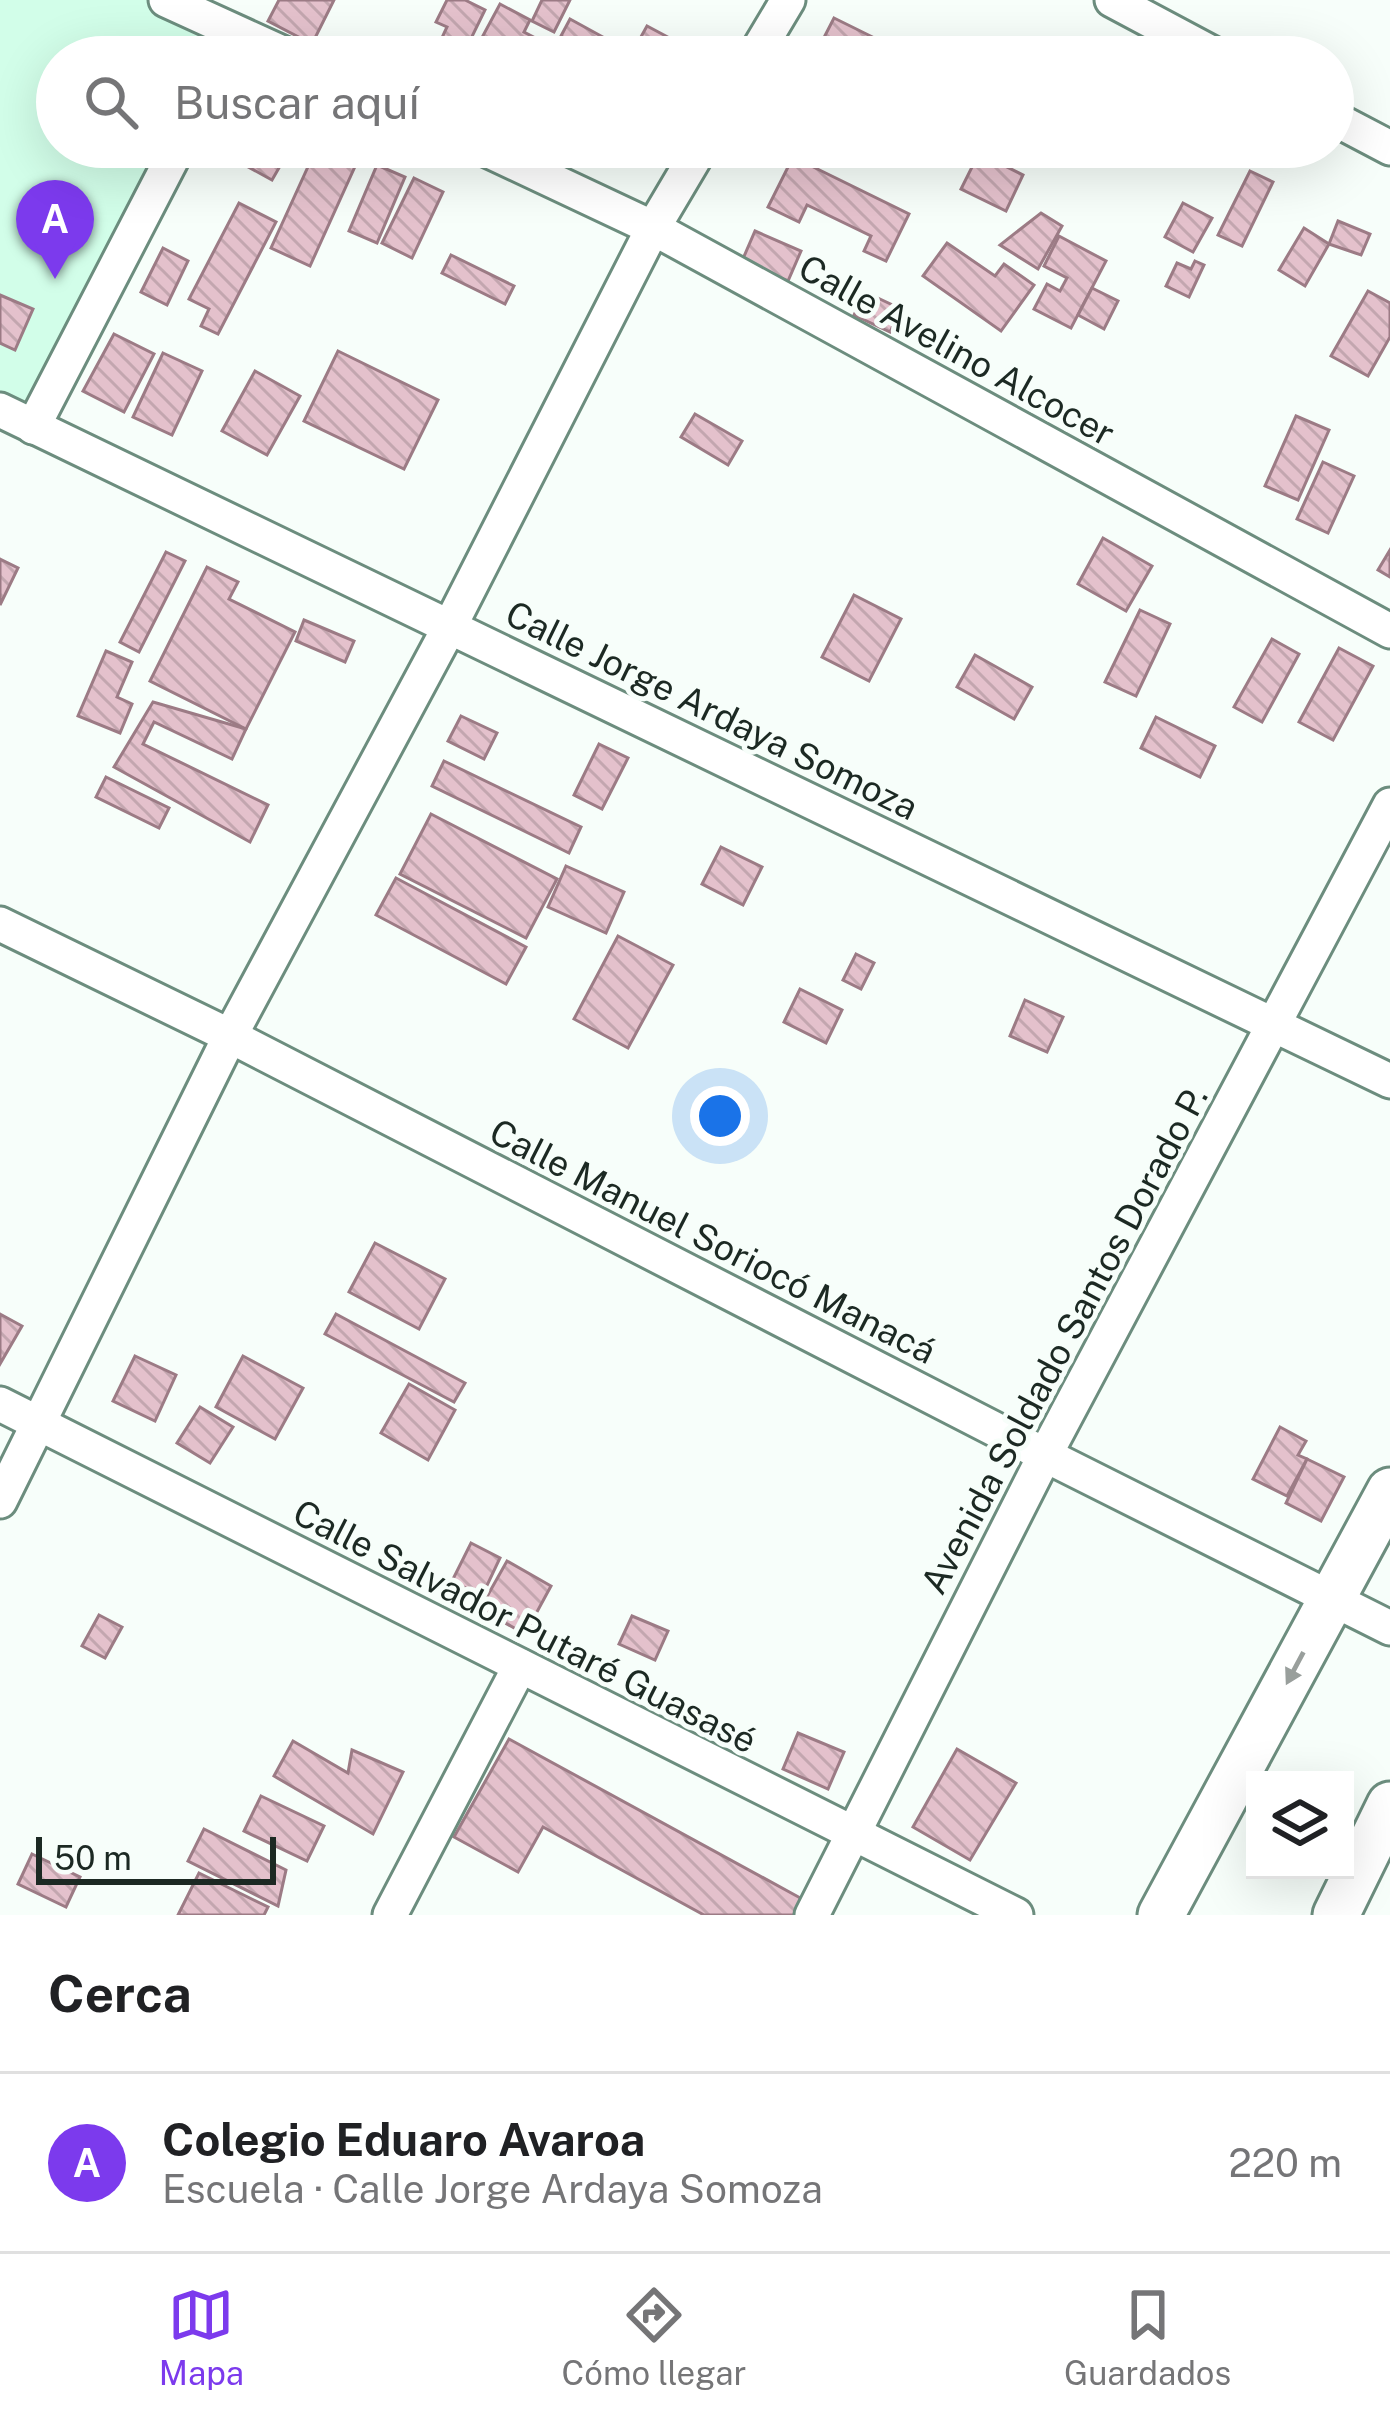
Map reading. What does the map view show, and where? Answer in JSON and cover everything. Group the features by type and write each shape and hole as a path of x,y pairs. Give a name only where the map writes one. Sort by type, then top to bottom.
{"street":[{"path":"166,0 219,36"},
{"path":"767,36 788,0"},
{"path":"1112,0 1180,36"},
{"path":"1354,129 1390,148"},
{"path":"34,427 167,168"},
{"name":"Calle Avelino Alcocer","path":"525,168 652,228 1390,631"},
{"path":"0,1501 230,1036 450,626 652,228 688,168"},
{"name":"Calle Jorge Ardaya Somoza","path":"0,410 1390,1081"},
{"name":"Avenida Soldado Santos Dorado P.","path":"812,1915 1045,1455 1390,805"},
{"name":"Calle Manuel Soriocó Manacá","path":"0,924 230,1036 1390,1628"},
{"name":"Calle Salvador Putaré Guasasé","path":"0,1405 1016,1915"},
{"path":"1161,1915 1390,1491"},
{"path":"390,1915 520,1666"},
{"path":"1336,1915 1390,1805"}],"shaded area":[{"path":"0,0 166,0 237,32 235,36 36,36 36,168 167,168 33,427 0,410"}],"building":[{"path":"279,0 334,0 316,36 297,36 268,21"},
{"path":"447,0 465,0 485,10 472,36 443,36 447,27 436,22"},
{"path":"542,0 570,0 554,32 532,21"},
{"path":"500,4 530,20 524,32 532,36 483,36"},
{"path":"834,18 870,36 825,36"},
{"path":"570,19 601,36 561,36"},
{"path":"647,26 666,36 641,36"},
{"path":"250,168 279,168 272,180"},
{"path":"307,168 354,168 310,266 271,248"},
{"path":"376,168 405,177 377,243 349,231"},
{"path":"788,168 815,168 909,214 886,261 864,251 871,236 807,205 799,222 768,207"},
{"path":"972,168 1009,168 1023,175 1006,211 961,189"},
{"path":"1250,171 1273,182 1242,246 1218,235"},
{"path":"414,178 443,192 412,258 382,243"},
{"path":"239,203 276,222 218,334 201,326 209,309 189,299"},
{"path":"1183,203 1212,218 1193,252 1165,237"},
{"path":"1041,213 1062,226 1038,269 1000,245"},
{"path":"1338,221 1370,234 1361,255 1329,244"},
{"path":"1304,228 1329,244 1305,286 1279,270"},
{"path":"755,231 801,251 788,281 742,261"},
{"path":"1059,236 1106,261 1071,328 1034,309 1047,284 1060,291 1067,278 1044,266"},
{"path":"947,243 995,276 1004,264 1034,285 1001,331 923,276"},
{"path":"163,248 188,261 167,305 141,292"},
{"path":"451,255 514,286 505,304 442,273"},
{"path":"1195,261 1204,265 1189,297 1166,286 1177,263 1191,269"},
{"path":"1092,288 1118,301 1104,329 1078,315"},
{"path":"1368,291 1390,303 1390,337 1368,376 1331,356"},
{"path":"865,292 901,309 890,332 854,315"},
{"path":"0,295 33,309 15,350 0,343"},
{"path":"114,334 154,354 124,412 83,391"},
{"path":"338,351 438,400 404,469 304,421"},
{"path":"163,353 202,371 172,435 133,417"},
{"path":"255,371 300,396 267,455 222,431"},
{"path":"695,414 742,441 728,465 681,437"},
{"path":"1296,416 1329,430 1298,500 1265,486"},
{"path":"1323,462 1354,476 1328,533 1297,519"},
{"path":"1103,538 1152,566 1126,611 1078,584"},
{"path":"1390,550 1390,577 1378,570"},
{"path":"166,552 185,561 139,652 120,642"},
{"path":"0,559 18,568 0,605"},
{"path":"207,567 238,582 229,599 295,632 246,729 150,681"},
{"path":"854,595 901,619 869,681 822,657"},
{"path":"1140,610 1170,624 1136,696 1105,682"},
{"path":"304,620 354,641 345,662 296,641"},
{"path":"1272,639 1299,654 1262,722 1234,707"},
{"path":"1339,648 1373,666 1333,740 1299,722"},
{"path":"106,651 132,662 117,697 132,704 120,733 78,716"},
{"path":"975,655 1032,687 1014,719 957,687"},
{"path":"153,702 246,729 232,759 154,722 143,744 268,805 250,842 114,767"},
{"path":"461,716 497,733 484,759 448,741"},
{"path":"1156,717 1215,746 1200,777 1141,748"},
{"path":"599,744 628,758 602,809 574,795"},
{"path":"444,761 581,827 569,853 432,786"},
{"path":"106,777 169,808 159,828 96,797"},
{"path":"431,814 557,879 526,938 400,874"},
{"path":"721,847 762,867 743,905 702,884"},
{"path":"566,866 624,892 606,933 548,907"},
{"path":"396,878 526,947 506,984 376,915"},
{"path":"618,936 673,965 628,1048 574,1019"},
{"path":"856,954 874,963 861,989 843,980"},
{"path":"800,989 842,1010 826,1043 784,1022"},
{"path":"1025,1000 1063,1017 1047,1052 1010,1036"},
{"path":"375,1243 445,1279 419,1329 349,1292"},
{"path":"0,1314 22,1326 0,1364"},
{"path":"336,1314 465,1383 454,1402 325,1334"},
{"path":"135,1356 176,1375 155,1421 113,1401"},
{"path":"243,1356 303,1388 275,1439 216,1407"},
{"path":"409,1384 455,1410 428,1460 381,1433"},
{"path":"200,1407 233,1427 210,1463 177,1443"},
{"path":"1280,1427 1306,1441 1298,1455 1307,1459 1287,1496 1253,1479"},
{"path":"1307,1459 1344,1477 1321,1521 1286,1503"},
{"path":"471,1543 500,1558 482,1596 452,1581"},
{"path":"507,1561 551,1586 525,1634 480,1609"},
{"path":"99,1615 122,1627 105,1658 82,1646"},
{"path":"632,1616 668,1631 655,1660 619,1644"},
{"path":"798,1733 844,1752 828,1789 783,1769"},
{"path":"509,1739 804,1900 796,1915 704,1915 543,1827 518,1872 454,1837"},
{"path":"293,1741 348,1773 352,1750 403,1772 373,1834 274,1776"},
{"path":"957,1749 1016,1783 970,1860 913,1827"},
{"path":"261,1796 324,1826 307,1861 244,1831"},
{"path":"204,1829 286,1870 278,1906 188,1861"},
{"path":"32,1854 80,1877 66,1907 18,1884"},
{"path":"199,1873 268,1907 264,1915 178,1915"}],"place":[{"name":"Colegio Eduaro Avaroa","path":"55,279"}]}
